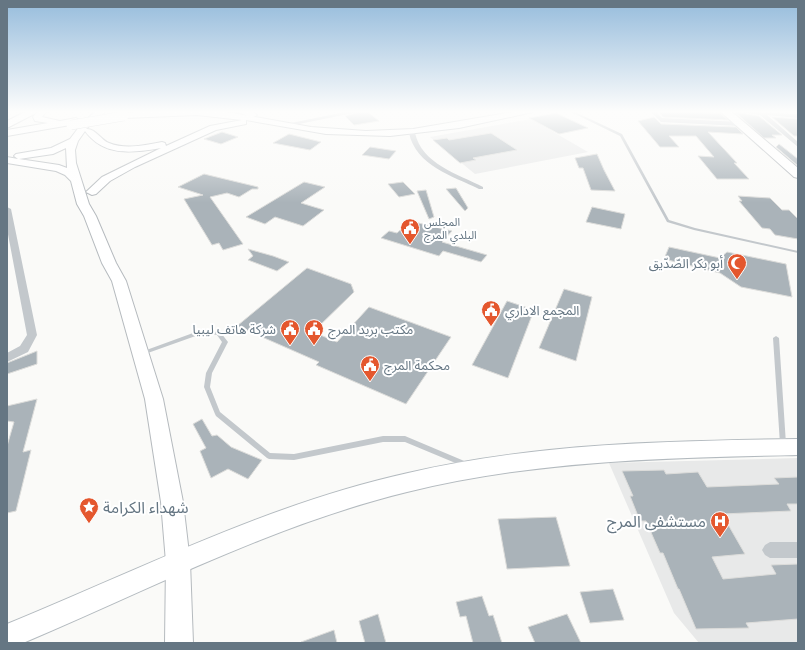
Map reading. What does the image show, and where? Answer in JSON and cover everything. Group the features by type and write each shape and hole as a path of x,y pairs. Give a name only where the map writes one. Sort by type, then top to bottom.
{"highway":[{"path":"761,142 798,174"}],"main road":[{"path":"7,155 20,156 43,153 62,148 71,142"},
{"path":"73,142 70,150 71,163 78,181 82,204 90,216 109,263 119,282 142,353 154,400 172,502 178,562 179,643"},
{"path":"83,142 81,156 92,192 90,216"},
{"path":"99,142 110,148 127,149 162,145 170,142"},
{"path":"92,192 118,172 183,142"},
{"path":"7,160 59,168 69,173 78,181"}],"street":[{"path":"415,142 421,153 442,167 481,188"},
{"path":"7,209 32,336 24,349 7,358"},
{"path":"7,637 178,562 312,511 358,496 406,483 475,468 569,456 790,447"},
{"path":"770,550 798,550"}],"lane":[{"path":"625,142 668,221 694,229 798,252"},
{"path":"142,353 204,332 219,334 225,342 209,373 207,387 218,414 270,456 294,458 383,439 405,439 475,468"},
{"path":"776,338 790,447"}],"shaded area":[{"path":"436,142 571,142 588,152 475,174"},
{"name":"مستشفى المرج","path":"798,458 798,643 699,643 674,613 609,463"}],"building":[{"path":"274,142 321,142 310,150 273,143"},
{"path":"436,142 505,142 517,150 473,158 476,160 460,163"},
{"path":"656,142 675,142 679,147 660,147"},
{"path":"701,142 718,142 737,163 734,163 749,179 717,179 698,156 714,157"},
{"path":"779,144 798,159 798,166 776,147"},
{"path":"370,147 396,151 389,159 362,155"},
{"path":"597,154 615,191 591,190 583,168 579,168 575,158"},
{"path":"204,174 258,187 258,189 252,189 239,197 227,193 210,197 243,244 223,250 219,243 212,245 184,199 203,195 178,187"},
{"path":"304,182 325,187 301,203 324,210 303,226 275,217 265,224 246,217"},
{"path":"403,182 415,194 399,197 388,184"},
{"path":"456,188 468,208 465,211 446,189"},
{"path":"426,190 434,217 429,219 417,191"},
{"path":"738,196 770,198 782,210 789,210 798,219 798,239 775,235 770,229 762,228 739,201 742,201"},
{"path":"592,207 625,214 621,229 586,222"},
{"path":"410,221 452,231 442,242 487,255 481,262 443,251 439,256 381,238 389,231 397,233"},
{"path":"669,247 720,258 727,252 786,264 792,297 741,287 720,273 664,259"},
{"path":"248,249 289,262 277,271 248,260 253,256"},
{"path":"307,268 351,284 354,292 313,332 337,342 369,307 451,337 406,404 316,365 319,362 237,326"},
{"path":"564,289 592,297 576,361 539,348"},
{"path":"507,301 534,310 508,378 472,365"},
{"path":"37,351 37,364 7,374 7,363"},
{"path":"37,399 23,452 31,450 16,511 7,513 7,446 14,422 7,421 7,406"},
{"path":"202,419 212,436 217,435 231,447 262,460 248,479 228,469 211,478 200,451 206,448 193,424"},
{"path":"664,470 666,474 698,472 707,487 779,484 774,478 798,477 798,504 787,504 791,511 722,514 745,554 712,557 723,579 776,574 771,565 798,564 798,619 746,623 749,628 696,629 663,553 660,553 646,521 640,521 630,496 633,496 622,471"},
{"path":"556,517 570,566 507,569 498,519"},
{"path":"613,589 624,620 590,623 580,592"},
{"path":"482,596 489,616 493,615 502,643 473,643 466,616 460,617 456,602"},
{"path":"378,614 386,643 365,643 359,621"},
{"path":"567,614 581,643 535,643 528,627"},
{"path":"334,630 337,643 301,643 301,642"}],"place":[{"name":"المجلس البلدي المرج","path":"410,245"},
{"name":"أبو بكر الصّدّيق","path":"737,280"},
{"name":"المجمع الاداري","path":"491,327"},
{"name":"شركة هاتف ليبيا","path":"290,346"},
{"name":"مكتب بريد المرج","path":"314,346"},
{"name":"محكمة المرج","path":"370,382"},
{"name":"شهداء الكرامة","path":"89,524"},
{"name":"مستشفى المرج","path":"720,538"}]}
